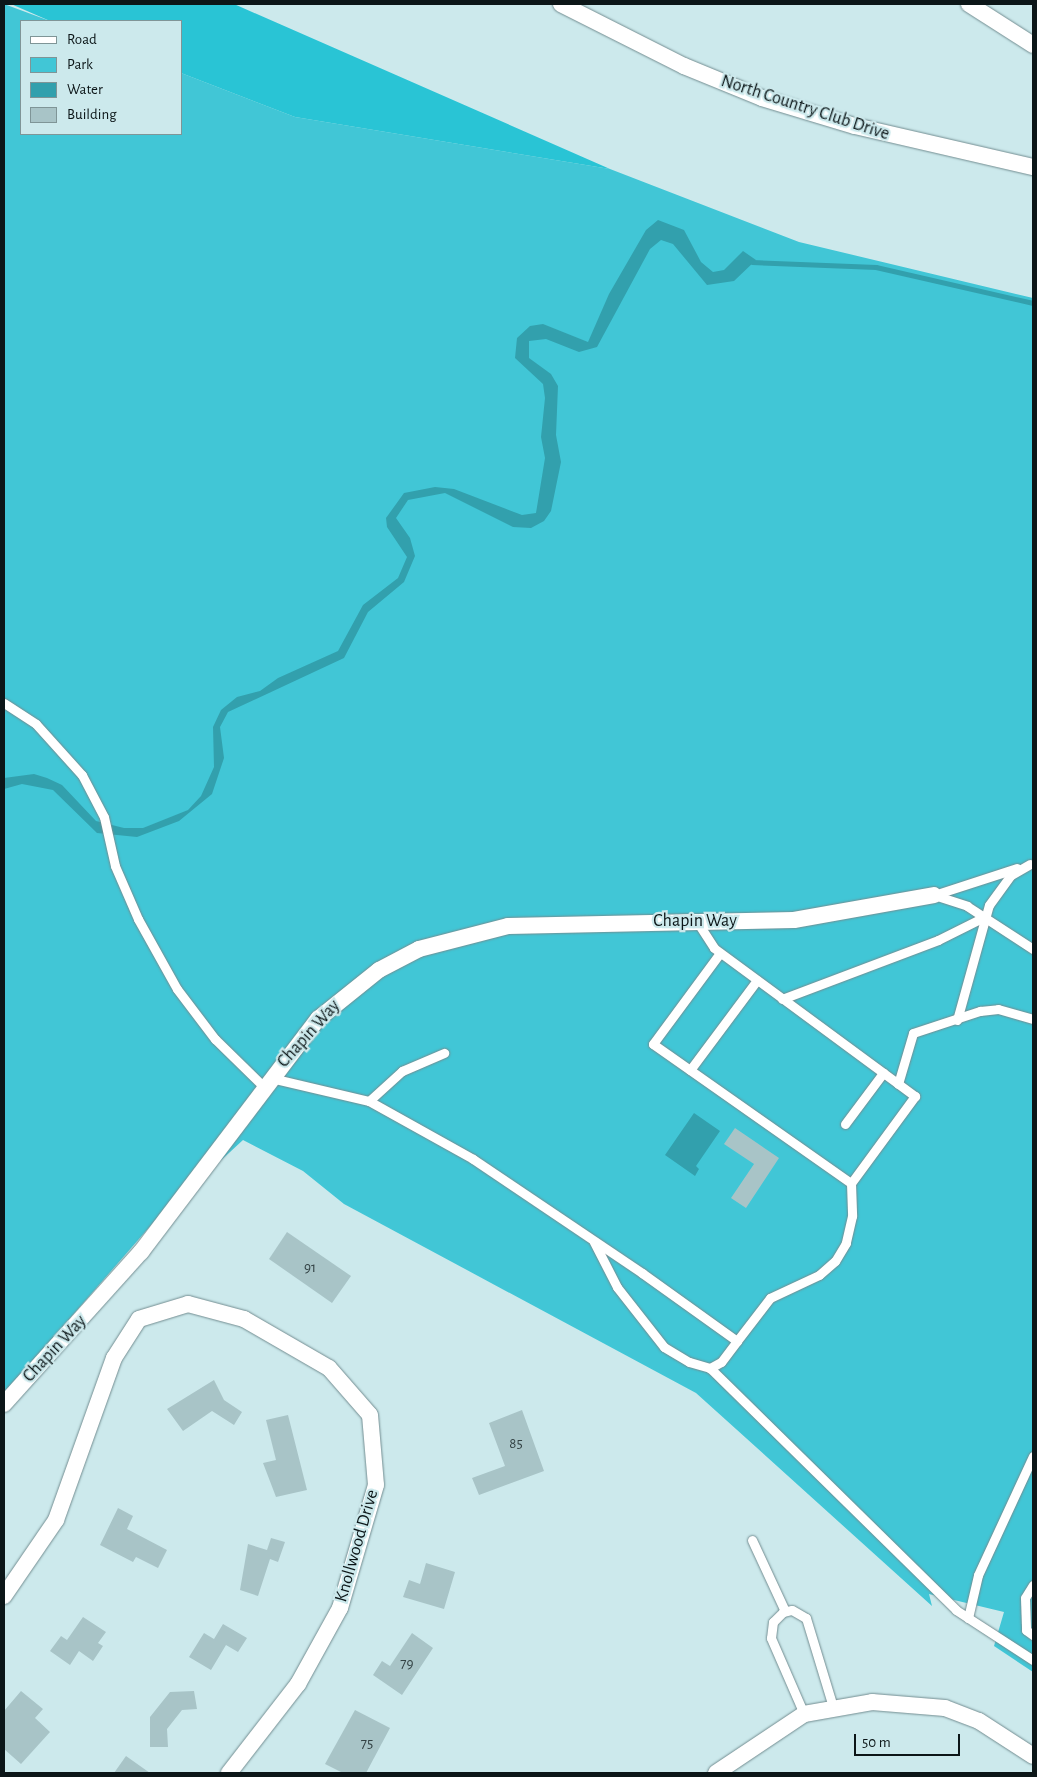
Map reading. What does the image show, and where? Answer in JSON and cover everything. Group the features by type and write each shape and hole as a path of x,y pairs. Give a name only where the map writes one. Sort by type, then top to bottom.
{"street":[{"name":"North Country Club Drive","path":"561,4 684,66 762,98 856,126 1033,167"},
{"path":"969,4 1033,45"},
{"name":"Chapin Way","path":"4,1404 135,1259 268,1082 345,994 419,949 508,926 696,920 794,920 934,895"},
{"name":"Knollwood Drive","path":"4,1596 56,1520 114,1358 140,1319 188,1304 244,1319 329,1368 370,1415 376,1485 340,1608 298,1684 228,1773"},
{"path":"716,1773 804,1714 833,1707 898,1701 945,1708 979,1721 1033,1756"}],"lane":[{"path":"4,703 36,724 82,776 104,817 107,843 138,919 178,989 215,1039 268,1082 369,1100 474,1160 737,1341"},
{"path":"934,895 1031,864"},
{"path":"957,1020 984,916 1000,888 1031,864"},
{"path":"934,895 984,916 1033,949"},
{"path":"782,998 938,940 984,916"},
{"path":"696,920 720,953 915,1096 851,1182 852,1216 846,1243 835,1261 819,1276 770,1298 721,1362 710,1368"},
{"path":"720,953 653,1044 851,1182"},
{"path":"690,1070 757,980"},
{"path":"898,1084 913,1033 998,1008 1033,1019"},
{"path":"369,1100 402,1071 444,1053"},
{"path":"846,1124 883,1073"},
{"path":"594,1242 617,1287 649,1332 690,1362 710,1368 968,1618 1033,1660"},
{"path":"968,1618 978,1575 1033,1456"},
{"path":"752,1540 785,1611 806,1618 833,1707"},
{"path":"1033,1585 1025,1598 1026,1630 1033,1635"},
{"path":"785,1611 773,1622 771,1638 804,1714"}],"green space":[{"path":"4,4 47,20 20,20 20,135 182,135 182,73 295,117 610,169 799,242 1033,298 1033,1672 994,1646 1004,1612 929,1594 932,1606 696,1393 344,1204 303,1171 243,1140 152,1224 4,1394"}],"shaded area":[{"path":"11,4 234,4 610,169 295,117 182,73 182,20 48,20"}],"water":[{"path":"658,220 684,230 701,262 713,272 724,270 743,251 756,260 734,281 707,285 673,244 661,240 650,249 597,347 579,352 546,339 529,341 529,358 551,374 558,386 556,435 561,462 551,511 544,521 531,528 513,527 445,493 408,500 396,518 410,538 415,556 404,582 368,612 344,658 228,712 220,727 224,758 212,794 179,821 137,837 97,833 53,790 22,784 4,789 4,778 34,774 47,778 62,785 96,821 124,828 143,828 188,810 201,796 214,767 213,727 221,710 237,697 260,691 278,678 338,651 363,605 398,578 407,557 387,527 386,518 404,493 435,487 454,489 522,515 536,513 545,458 541,437 545,398 543,384 515,358 517,338 530,326 543,324 588,342 609,294 646,230"},
{"path":"694,1113 720,1131 696,1166 699,1169 695,1176 665,1155"}],"building":[{"path":"735,1128 779,1158 746,1208 731,1198 754,1164 724,1144"},
{"path":"287,1232 351,1276 332,1303 269,1259"},
{"path":"214,1380 224,1400 242,1412 234,1425 212,1411 183,1431 167,1409"},
{"path":"522,1410 544,1471 479,1495 472,1478 505,1466 489,1423"},
{"path":"288,1415 307,1490 276,1497 263,1463 276,1460 266,1420"},
{"path":"118,1508 133,1516 127,1529 167,1550 158,1568 136,1557 133,1562 100,1545"},
{"path":"271,1538 285,1542 278,1562 270,1559 258,1596 240,1590 248,1544 267,1550"},
{"path":"426,1563 455,1572 444,1609 403,1597 409,1580 420,1584"},
{"path":"83,1617 106,1632 98,1643 103,1646 93,1661 79,1651 70,1665 50,1651 61,1636 67,1640"},
{"path":"223,1624 247,1638 238,1652 226,1645 211,1670 189,1657 204,1633 214,1639"},
{"path":"412,1633 433,1648 402,1695 373,1675 382,1661 390,1666"},
{"path":"21,1691 43,1709 35,1718 50,1732 21,1764 4,1749 4,1711"},
{"path":"194,1691 197,1709 182,1710 167,1729 168,1747 150,1747 150,1717 170,1692"},
{"path":"355,1710 390,1728 366,1773 343,1773 325,1764"},
{"path":"126,1756 150,1773 114,1773"}],"waterway":[{"path":"752,262 876,267 1033,303"}]}
